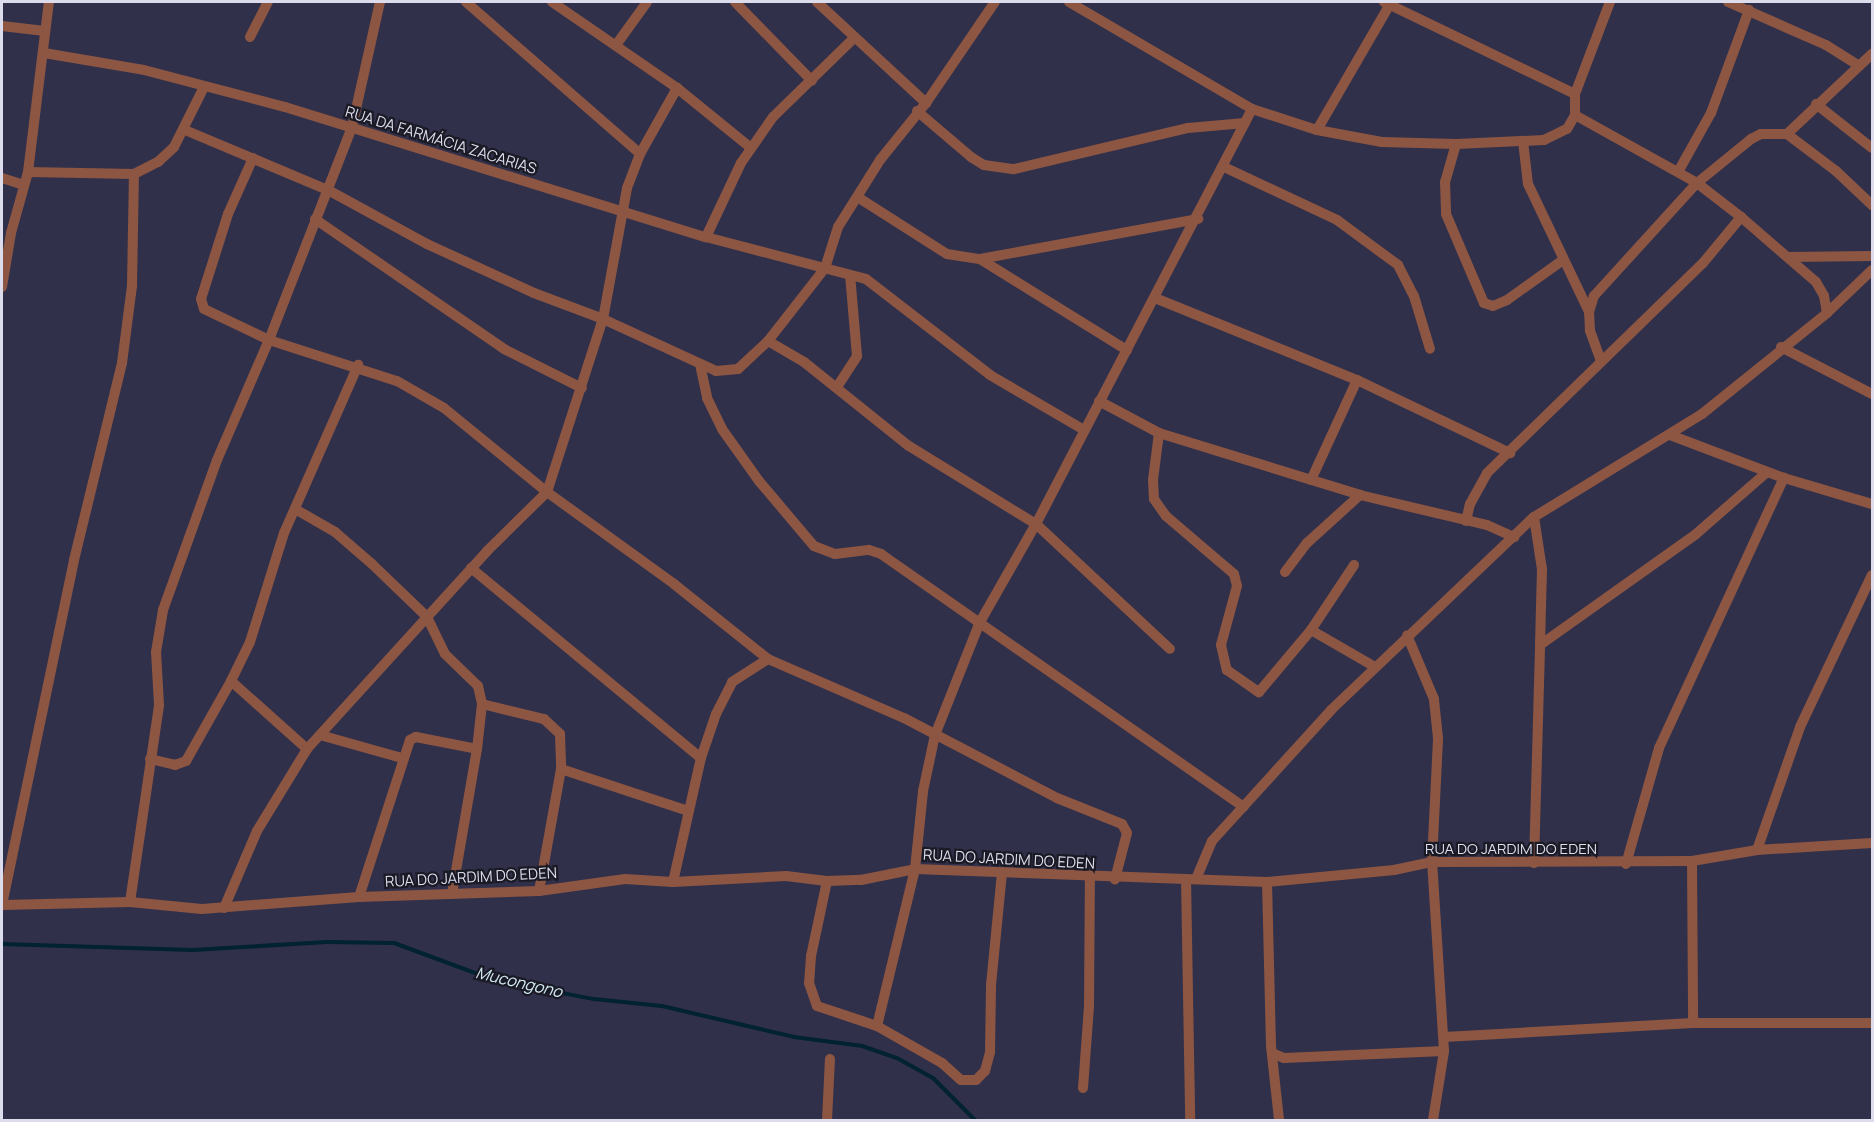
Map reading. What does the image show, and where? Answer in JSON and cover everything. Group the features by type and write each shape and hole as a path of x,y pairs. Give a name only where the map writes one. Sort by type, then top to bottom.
{"street":[{"path":"2,287 11,233 28,172 49,2"},
{"path":"250,37 268,2"},
{"path":"130,902 160,692 156,652 163,610 217,460 269,340 352,127 380,2"},
{"path":"466,2 640,154"},
{"path":"552,2 677,88 751,148"},
{"path":"616,45 647,2"},
{"path":"735,2 812,81"},
{"path":"817,2 926,103"},
{"path":"185,130 328,190 428,244 534,293 603,319 716,371 738,369 768,341 825,268 838,227 859,198 880,160 917,111 926,103 995,2"},
{"path":"1069,2 1252,109 1317,130 1382,142 1455,144 1523,141 1555,135 1567,129 1575,116 1575,94 1610,2"},
{"path":"1728,2 1826,45 1858,65"},
{"path":"1317,130 1387,3 1575,94"},
{"path":"1678,172 1711,113 1749,10"},
{"path":"2,26 45,31"},
{"path":"706,237 751,148 778,112 854,38"},
{"name":"RUA DA FARMÁCIA ZACARIAS","path":"44,53 111,63 352,127 706,237 850,274 880,289 1017,394 1084,430"},
{"path":"1787,134 1816,104 1872,54"},
{"path":"28,172 134,174 167,154 185,130 204,87"},
{"path":"224,908 257,831 307,749 471,568 547,492 603,319 627,188 640,154 677,88"},
{"path":"1816,104 1872,148"},
{"path":"877,1026 915,869 923,791 935,735 981,622 1036,524 1099,401 1198,219 1252,109"},
{"path":"917,111 971,157 984,165 1014,169 1188,128 1245,123"},
{"path":"1575,116 1697,183 1741,217 1816,282 1824,296 1827,313"},
{"path":"1588,312 1594,296 1611,274 1646,243 1697,183 1751,139 1761,134 1787,134 1836,171 1872,205"},
{"path":"1523,141 1528,184 1588,312 1590,330 1601,361"},
{"path":"1455,144 1446,182 1446,214 1484,303 1493,306 1507,300 1563,260"},
{"path":"254,158 228,214 201,305 269,340 357,365 397,381 444,408 547,492 655,570 768,659 935,735 1057,798 1122,824 1127,833 1115,879"},
{"path":"1224,166 1337,220 1398,265 1414,296 1430,349"},
{"path":"2,905 74,560 122,363 132,286 134,174"},
{"path":"2,178 24,185"},
{"path":"859,198 947,254 981,259 1198,219"},
{"path":"1466,521 1482,482 1601,361 1703,263 1741,217"},
{"path":"315,219 504,349 582,388"},
{"path":"2,242 11,233"},
{"path":"1788,257 1872,255"},
{"path":"981,259 1127,350"},
{"path":"1190,1120 1191,879 1212,842 1375,667 1534,517 1602,473 1670,435 1702,414 1782,347 1827,313 1872,270"},
{"path":"837,387 857,356 850,274"},
{"path":"1155,298 1357,381 1510,453"},
{"path":"768,341 837,387 909,446 1036,524 1170,649"},
{"path":"1782,347 1872,394"},
{"path":"700,364 710,408 722,429 759,481 814,546 835,554 869,550 881,554 1243,807"},
{"path":"150,759 176,765 186,761 231,681 250,642 295,509 357,365"},
{"path":"1311,480 1357,381"},
{"path":"1099,401 1159,433 1360,495 1466,521 1514,537"},
{"path":"1159,433 1153,480 1154,500 1166,516 1234,574 1237,586 1221,645 1227,670 1258,692 1311,630 1354,565"},
{"path":"1670,435 1784,478 1872,504"},
{"path":"1539,645 1686,541 1767,472"},
{"path":"1626,864 1659,748 1784,478"},
{"path":"1284,572 1307,543 1360,495"},
{"path":"295,509 335,532 427,617 445,654 473,677 482,704 477,749 452,894"},
{"path":"1534,517 1542,568 1534,863"},
{"path":"471,568 701,758"},
{"path":"1756,850 1800,727 1872,574"},
{"path":"1311,630 1375,667"},
{"path":"1407,635 1434,699 1438,738 1432,862 1444,1051 1433,1120"},
{"path":"673,882 701,758 732,682 768,659"},
{"path":"231,681 307,749"},
{"path":"482,704 544,719 554,725 562,741 561,769 539,891"},
{"path":"320,735 402,758"},
{"path":"359,897 408,743 416,737 477,749"},
{"path":"561,769 688,811"},
{"name":"RUA DO JARDIM DO EDEN","path":"2,905 130,902 202,909 359,897 539,891 625,879 673,882 786,876 826,881 861,880 915,869 1115,879 1267,882 1372,873 1432,862 1626,864 1692,861 1756,850 1872,843"},
{"path":"1692,861 1694,1023"},
{"path":"826,881 810,965 809,983 817,1005 877,1026 942,1063 961,1080 976,1080 985,1071 990,1052 991,985 1002,873"},
{"path":"1083,1088 1089,1007 1090,877"},
{"path":"1267,882 1279,1120"},
{"path":"1444,1037 1694,1023 1872,1023"},
{"path":"1274,1054 1284,1058 1444,1051"},
{"path":"827,1120 830,1059"}],"waterway":[{"name":"Mucongono","path":"2,944 193,950 327,942 394,943 494,980 594,999 662,1006 794,1037 862,1046 897,1058 933,1078 975,1120"}]}
